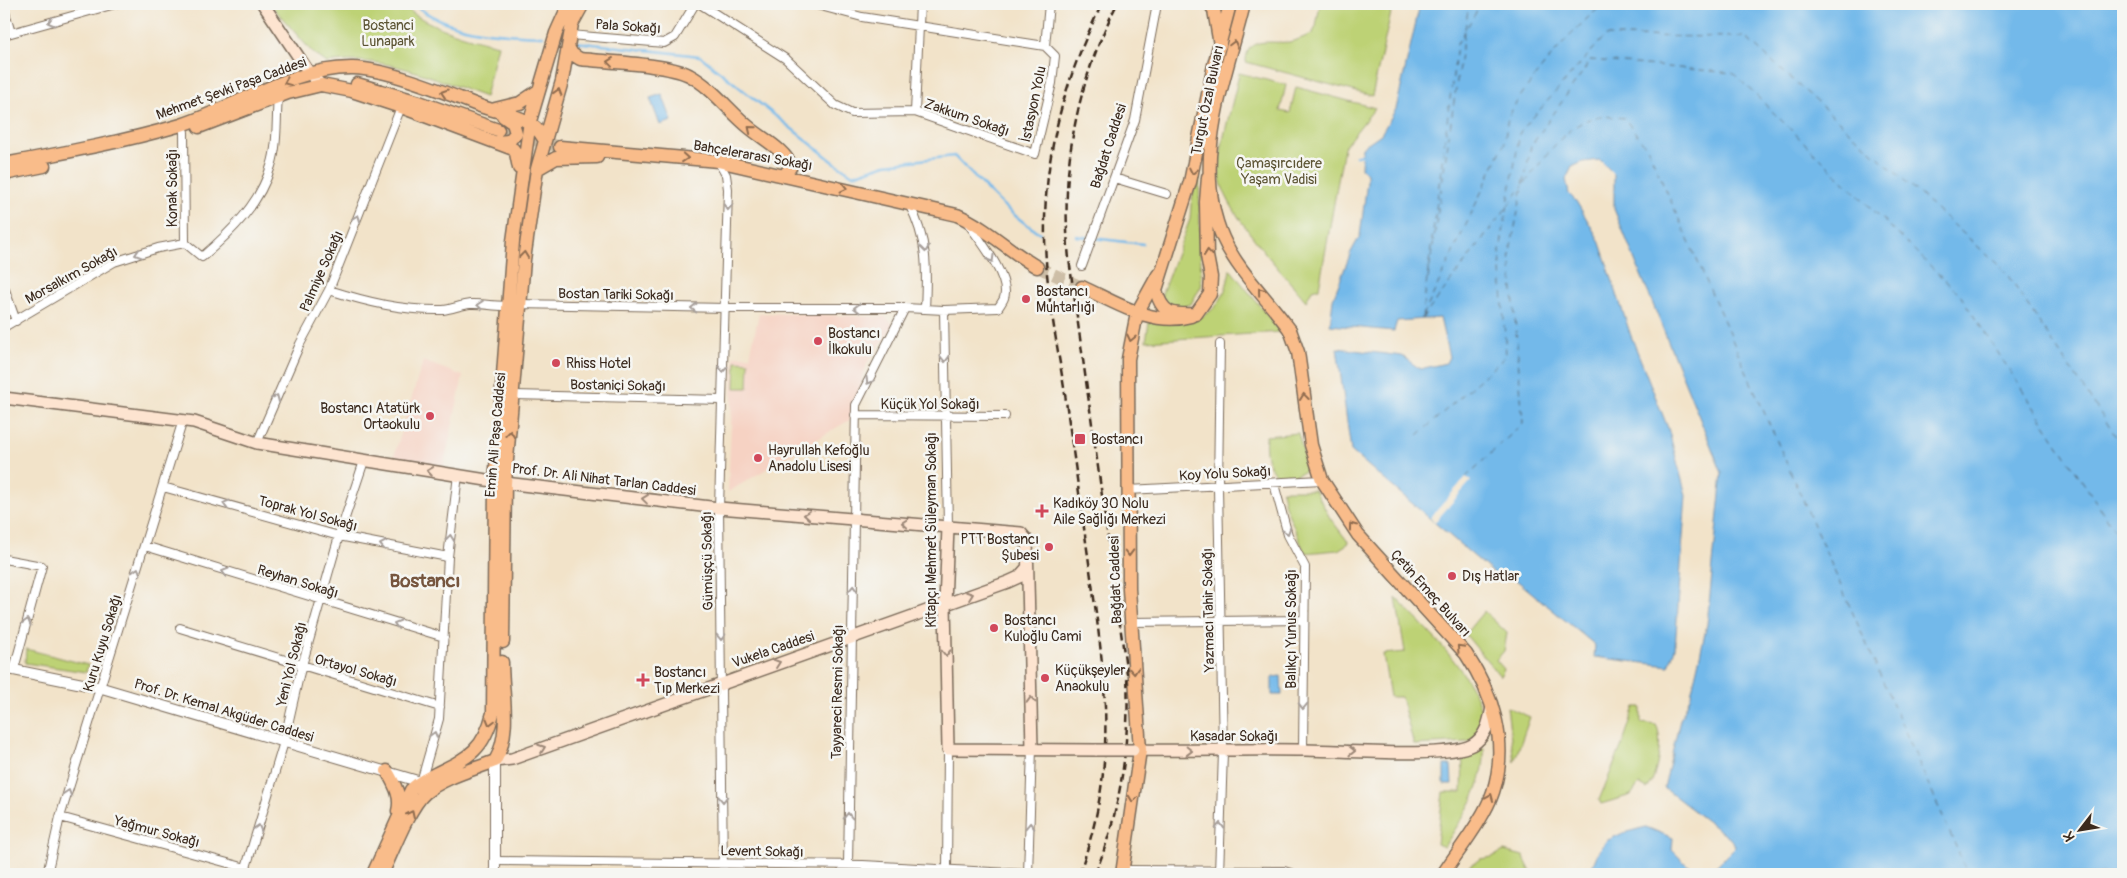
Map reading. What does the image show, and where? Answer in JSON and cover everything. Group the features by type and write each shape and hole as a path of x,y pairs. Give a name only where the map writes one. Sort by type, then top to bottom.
{"main road":[{"path":"263,4 310,74 321,85 335,81 354,83 418,102 498,136 512,139 516,133 516,127 508,119 490,110"},
{"name":"Emin Ali Paşa Caddesi","path":"483,740 493,713 500,482 514,305 521,178 530,121 538,91 556,34 570,4"},
{"name":"Emin Ali Paşa Caddesi","path":"495,761 501,751 505,730 502,686 500,482 514,395 514,305 537,168 562,80 572,24 583,4"},
{"path":"1210,4 1214,10 1220,45"},
{"name":"Turgut Özal Bulvarı","path":"1165,262 1190,182 1230,4"},
{"name":"Turgut Özal Bulvarı","path":"1244,4 1217,112 1210,149 1208,177 1213,210 1223,239 1290,330"},
{"path":"569,41 572,54 580,58 655,67 688,75 714,94 746,125 783,154 791,166 785,175"},
{"name":"Mehmet Şevki Paşa Caddesi","path":"4,164 111,142 183,124 310,74 354,68 381,72 490,110 530,121"},
{"name":"Mehmet Şevki Paşa Caddesi","path":"4,174 184,132 278,97 321,85 352,91 498,136 516,153 521,178"},
{"path":"490,110 520,102 538,91"},
{"path":"530,121 539,129 544,139"},
{"name":"Bahçelerarası Sokağı","path":"560,147 718,160 909,203 964,218 986,230 1022,258 1037,267"},
{"path":"537,168 556,158 603,157 636,153"},
{"path":"1082,287 1137,313 1153,318 1172,320 1196,314 1210,294 1211,277 1207,256 1206,202 1208,177"},
{"path":"1165,262 1156,290 1159,302 1166,310 1175,314 1196,314"},
{"name":"Bağdat Caddesi","path":"1122,872 1137,750 1131,622 1128,359 1137,313 1165,262"},
{"name":"Çetin Emeç Bulvarı","path":"1290,330 1298,352 1311,445 1322,480 1358,535 1466,654 1478,672 1493,705 1497,721 1499,763 1492,793 1443,874"},
{"name":"Prof. Dr. Ali Nihat Tarlan Caddesi","path":"4,398 183,420 257,443 500,482 719,508 1021,533 1027,540 1032,748"},
{"name":"Kitapçı Mehmet Süleyman Sokağı","path":"948,527 945,604 948,749"},
{"name":"Vukela Caddesi","path":"495,761 512,759 722,682 1019,578 1027,568"},
{"name":"Kasadar Sokağı","path":"948,749 1032,748 1223,752 1303,750 1403,752 1456,750 1471,746 1480,737 1488,727 1493,705"},
{"path":"483,740 486,754 489,759 495,761"},
{"path":"372,874 410,792 421,782 471,756 483,740"},
{"path":"382,874 415,805 423,795 435,786 495,761"},
{"path":"387,771 396,788 400,804 395,824"}],"street":[{"path":"4,9 7,34 115,4"},
{"name":"Pala Sokağı","path":"569,41 664,43 675,37 695,4"},
{"name":"Zakkum Sokağı","path":"700,4 786,59 835,105 852,113 915,112 1035,154"},
{"path":"813,4 862,17 920,24 1045,46"},
{"path":"915,112 920,4"},
{"name":"İstasyon Yolu","path":"1035,154 1052,83 1055,56 1045,46 1049,4"},
{"name":"Bağdat Caddesi","path":"1082,266 1135,120 1156,4"},
{"path":"185,243 202,257 236,225 262,190 272,165 278,97"},
{"name":"Palmiye Sokağı","path":"257,443 300,344 329,290 401,107"},
{"name":"Konak Sokağı","path":"184,132 185,243"},
{"name":"Gümüşçü Sokağı","path":"718,160 726,175 728,190 719,508 723,874"},
{"path":"1114,178 1167,194"},
{"path":"909,203 920,224 926,250 925,309"},
{"name":"Bostan Tariki Sokağı","path":"329,290 370,303 414,310 446,310 469,304 726,308 905,308 944,310 998,308 1005,297 1004,283 996,266 964,218"},
{"name":"Morsalkım Sokağı","path":"4,327 114,262 158,248 185,243"},
{"path":"4,287 16,321"},
{"name":"Tayyareci Resmi Sokağı","path":"848,865 856,405 905,308"},
{"name":"Kitapçı Mehmet Süleyman Sokağı","path":"944,310 948,527"},
{"name":"Yazmacı Tahir Sokağı","path":"1219,873 1223,752 1218,487 1220,344"},
{"name":"Bostaniçi Sokağı","path":"514,395 721,400"},
{"name":"Küçük Yol Sokağı","path":"855,415 1005,416"},
{"name":"Kuru Kuyu Sokağı","path":"47,874 60,818 102,688 183,420"},
{"name":"Yeni Yol Sokağı","path":"245,871 284,742 320,601 364,461"},
{"path":"421,782 439,719 448,558 458,475"},
{"name":"Koy Yolu Sokağı","path":"1128,490 1218,487 1322,480"},
{"name":"Balıkçı Yunus Sokağı","path":"1274,484 1288,535 1305,567 1303,750"},
{"name":"Toprak Yol Sokağı","path":"163,487 339,536 448,558"},
{"name":"Reyhan Sokağı","path":"145,546 320,601 444,637"},
{"path":"4,559 42,566 9,668"},
{"path":"1131,622 1304,620"},
{"name":"Ortayol Sokağı","path":"180,628 302,667 440,707"},
{"name":"Prof. Dr. Kemal Akgüder Caddesi","path":"9,668 102,688 435,786"},
{"path":"1028,874 1032,748"},
{"path":"947,872 948,749"},
{"name":"Emin Ali Paşa Caddesi","path":"495,761 495,874"},
{"name":"Yağmur Sokağı","path":"60,818 245,871"},
{"name":"Levent Sokağı","path":"496,861 863,865 947,872 1028,874"},
{"path":"863,865 863,874"},
{"path":"1122,872 1284,872 1294,874"}],"shaded area":[{"path":"759,313 885,317 894,325 867,363 851,419 728,492 734,356 750,356"},
{"name":"Bostancı Atatürk Ortaokulu","path":"423,361 463,376 443,469 394,456"}],"green space":[{"name":"Bostanci Lunapark","path":"270,4 403,4 411,12 433,25 498,45 485,97 427,76 389,65 348,61 327,63 313,53"},
{"path":"1320,4 1393,4 1372,96 1246,62 1247,53 1255,44 1289,42 1312,34 1316,27"},
{"name":"Çamaşırcıdere Yaşam Vadisi","path":"1239,73 1286,85 1280,111 1290,113 1296,87 1375,108 1344,147 1319,288 1312,290 1306,301 1268,257 1240,220 1229,202 1222,185 1219,171 1221,149"},
{"path":"1199,164 1201,286 1191,304 1173,309 1161,296 1190,219"},
{"path":"1230,269 1281,332 1146,341 1149,322 1193,320 1213,309 1221,299"},
{"path":"736,361 749,362 748,388 735,388"},
{"path":"1298,433 1306,462 1305,471 1285,480 1275,473 1268,462 1266,436"},
{"path":"1282,490 1315,490 1330,518 1349,543 1338,550 1305,553 1285,506"},
{"path":"1396,598 1451,656 1473,690 1485,727 1476,739 1468,742 1414,745 1401,697 1390,697 1383,654 1405,652"},
{"path":"1484,611 1507,633 1504,651 1496,660 1504,669 1500,676 1465,634"},
{"path":"26,649 88,665 86,672 25,663"},
{"path":"1507,707 1530,717 1514,762"},
{"path":"1635,707 1641,707 1641,723 1656,725 1658,731 1659,748 1654,776 1647,789 1639,784 1631,795 1601,804 1599,800 1622,745"},
{"path":"1484,748 1481,776 1472,801 1444,847 1437,844 1443,792 1462,792 1463,754"},
{"path":"1504,851 1523,856 1532,874 1458,874 1480,859 1492,857"}],"water":[{"path":"1420,4 2123,4 2123,874 1589,874 1597,855 1606,841 1623,833 1646,827 1673,838 1672,850 1687,865 1699,871 1716,866 1735,847 1732,840 1664,788 1680,720 1691,695 1707,624 1722,473 1614,209 1614,174 1600,160 1583,162 1572,167 1566,179 1569,194 1576,201 1599,240 1631,336 1668,428 1686,495 1675,648 1669,666 1594,657 1595,645 1509,574 1502,580 1351,451 1337,348 1402,356 1420,369 1446,363 1449,357 1440,318 1397,321 1394,331 1330,325 1333,299 1351,252 1360,236 1367,181 1367,173 1361,168 1362,147 1381,134 1396,109"},
{"path":"662,94 672,121 660,125 650,98"},
{"path":"1281,676 1282,695 1272,695 1272,677"},
{"path":"1444,765 1451,765 1452,784 1444,784"}],"pier":[{"path":"1466,477 1471,481 1435,522 1430,518"}],"waterway":[{"path":"414,4 427,14 458,26 492,33 543,36"},
{"path":"575,42 700,56 835,163 853,175 886,164 954,156 1016,217 1040,233"},
{"path":"1356,156 1361,155"},
{"path":"1076,236 1143,244"}],"ferry route":[{"path":"1465,29 1469,4"},
{"path":"1422,318 1457,44 1481,4"},
{"path":"1423,316 1505,142 1509,116 1526,89 1552,56 1580,25 1604,4"},
{"path":"1428,279 1464,33"},
{"path":"1418,435 1506,356 1500,251 1520,132 1605,36 1745,37 2004,270 2123,447"},
{"path":"1466,477 1523,423 1510,252 1531,146 1591,60 1733,73 1960,295 2123,543"},
{"path":"1525,183 1558,142 1567,133 1589,119 1600,117 1624,118 1648,149 1968,874"},
{"path":"1422,319 1523,186"}],"tunnel":[{"path":"498,130 560,147"},
{"path":"1037,267 1082,287"}],"railway":[{"path":"1079,874 1091,836 1104,765 1104,695 1102,660 1092,584 1050,297 1046,258 1045,208 1052,147 1067,89 1077,60 1102,4"},
{"path":"1095,874 1111,826 1122,776 1127,726 1127,675 1069,259 1067,193 1069,160 1081,97 1091,65 1117,4"}],"place":[{"name":"Bostancı Muhtarlığı","path":"1026,299"},
{"name":"Bostancı İlkokulu","path":"818,341"},
{"name":"Rhiss Hotel","path":"556,363"},
{"name":"Bostancı Atatürk Ortaokulu","path":"430,416"},
{"name":"Bostancı","path":"1080,439"},
{"name":"Hayrullah Kefoğlu Anadolu Lisesi","path":"758,458"},
{"name":"Kadıköy 30 Nolu Aile Sağlığı Merkezi","path":"1042,511"},
{"name":"PTT Bostancı Şubesi","path":"1049,547"},
{"name":"Dış Hatlar","path":"1452,576"},
{"name":"Bostancı Kuloğlu Cami","path":"994,628"},
{"name":"Küçükşeyler Anaokulu","path":"1045,678"},
{"name":"Bostancı Tıp Merkezi","path":"643,680"}],"district":[{"name":"Bostancı","path":"425,580"}]}
